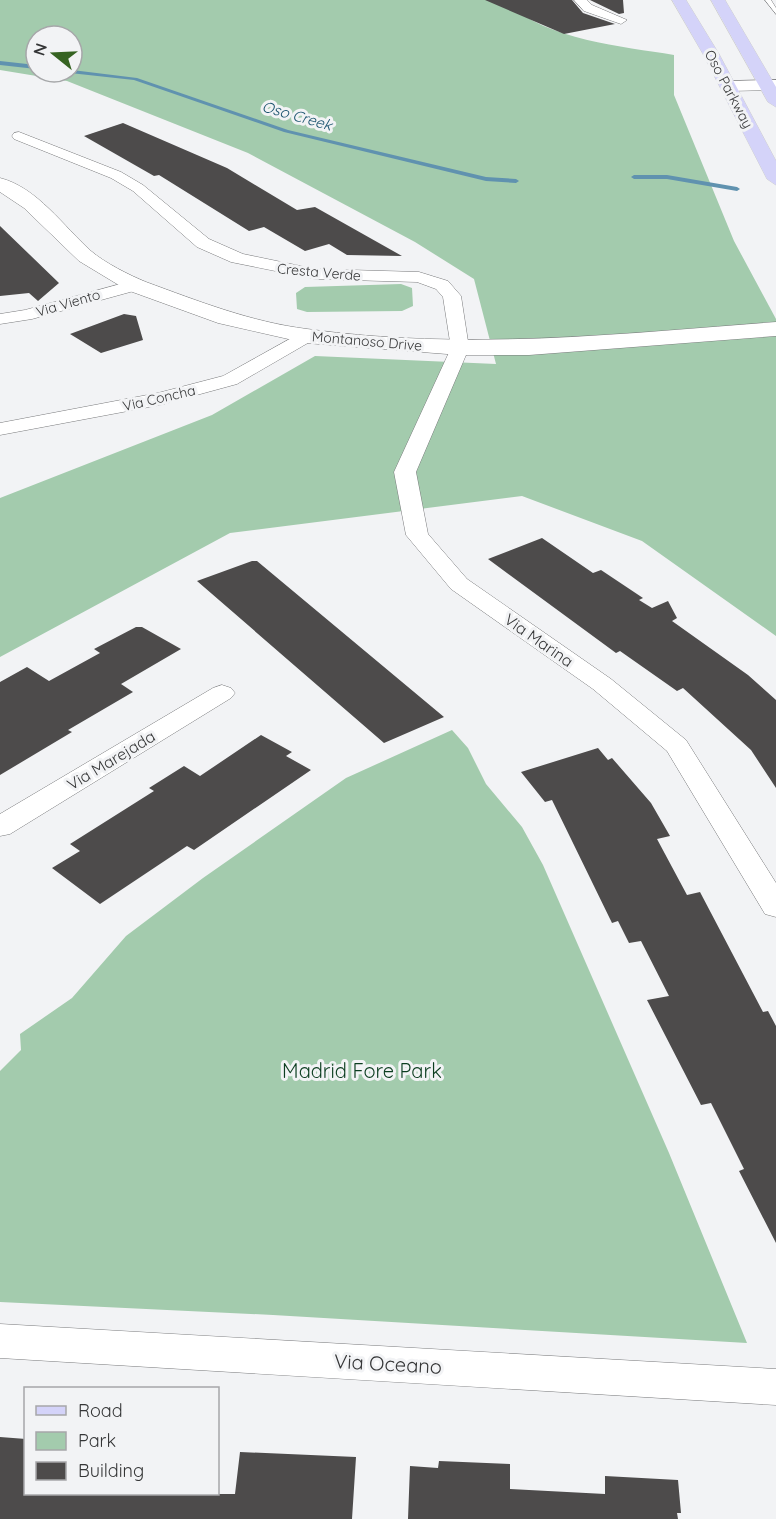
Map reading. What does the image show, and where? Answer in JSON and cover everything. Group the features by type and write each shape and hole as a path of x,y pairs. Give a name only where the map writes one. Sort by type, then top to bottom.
{"main road":[{"name":"Oso Parkway","path":"679,0 728,86 776,179"},
{"name":"Oso Parkway","path":"718,0 771,85 776,102"}],"street":[{"path":"584,0 588,8 621,20"},
{"path":"728,86 771,85"},
{"name":"Cresta Verde","path":"19,136 116,175 138,188 203,243 237,258 286,270 315,274 405,275 433,280 442,285 452,296 460,348"},
{"name":"Montanoso Drive","path":"0,184 31,204 87,257 135,285 226,318 306,336 460,348 612,343 776,329"},
{"name":"Via Viento","path":"0,319 26,315 135,285"},
{"name":"Via Concha","path":"0,429 160,399 230,380 306,336"},
{"name":"Via Marina","path":"460,348 405,472 417,535 459,584 602,684 677,746 776,907"},
{"name":"Via Marejada","path":"0,827 222,693"},
{"name":"Via Oceano","path":"0,1341 776,1387"}],"lane":[{"path":"768,0 776,12"}],"green space":[{"path":"0,0 505,0 521,13 561,33 607,44 674,55 674,95 734,241 776,319 776,636 642,541 522,496 230,533 0,657 0,498 212,415 315,356 496,364 474,279 415,242 248,153 75,84 84,84 84,24 24,24 24,74 0,70"},
{"path":"401,284 412,288 413,306 402,311 307,312 297,309 296,293 305,287"},
{"name":"Madrid Fore Park","path":"452,730 468,748 486,784 522,827 543,865 669,1153 747,1343 273,1315 0,1302 0,1071 21,1050 20,1034 72,998 126,936 203,878 346,778"}],"building":[{"path":"485,0 572,0 583,13 615,24 564,34"},
{"path":"590,0 623,0 624,13 619,14"},
{"path":"123,123 227,168 297,210 315,207 402,256 347,255 329,244 305,251 264,227 249,231 159,175 154,176 84,136"},
{"path":"0,226 59,283 38,301 29,293 0,296"},
{"path":"124,314 136,316 143,340 101,353 70,334"},
{"path":"542,538 593,573 601,570 643,598 639,600 652,608 668,601 677,618 672,621 748,675 776,700 776,788 751,750 683,688 677,691 620,651 616,653 488,559"},
{"path":"257,561 444,717 384,743 197,581"},
{"path":"136,627 142,627 181,649 121,684 133,692 68,730 72,732 0,775 0,682 27,667 49,681 100,653 94,649"},
{"path":"261,735 292,752 286,756 311,770 194,850 187,846 100,904 52,868 80,851 70,844 154,791 149,788 184,766 200,776"},
{"path":"598,748 608,760 612,758 651,803 670,836 657,839 687,895 700,892 763,1012 768,1011 776,1026 776,1243 739,1171 744,1169 711,1103 701,1105 647,1000 669,996 641,941 629,943 618,921 612,923 552,800 545,802 521,772"},
{"path":"0,1437 24,1439 24,1495 235,1494 240,1452 356,1457 352,1519 0,1519"},
{"path":"439,1461 510,1464 510,1489 605,1494 605,1476 678,1480 681,1513 677,1513 678,1519 408,1519 410,1466 438,1468"}],"waterway":[{"name":"Oso Creek","path":"0,63 24,66"},
{"name":"Oso Creek","path":"84,73 135,79 286,131 486,179 516,181"},
{"name":"Oso Creek","path":"634,177 667,177 737,189"}]}
